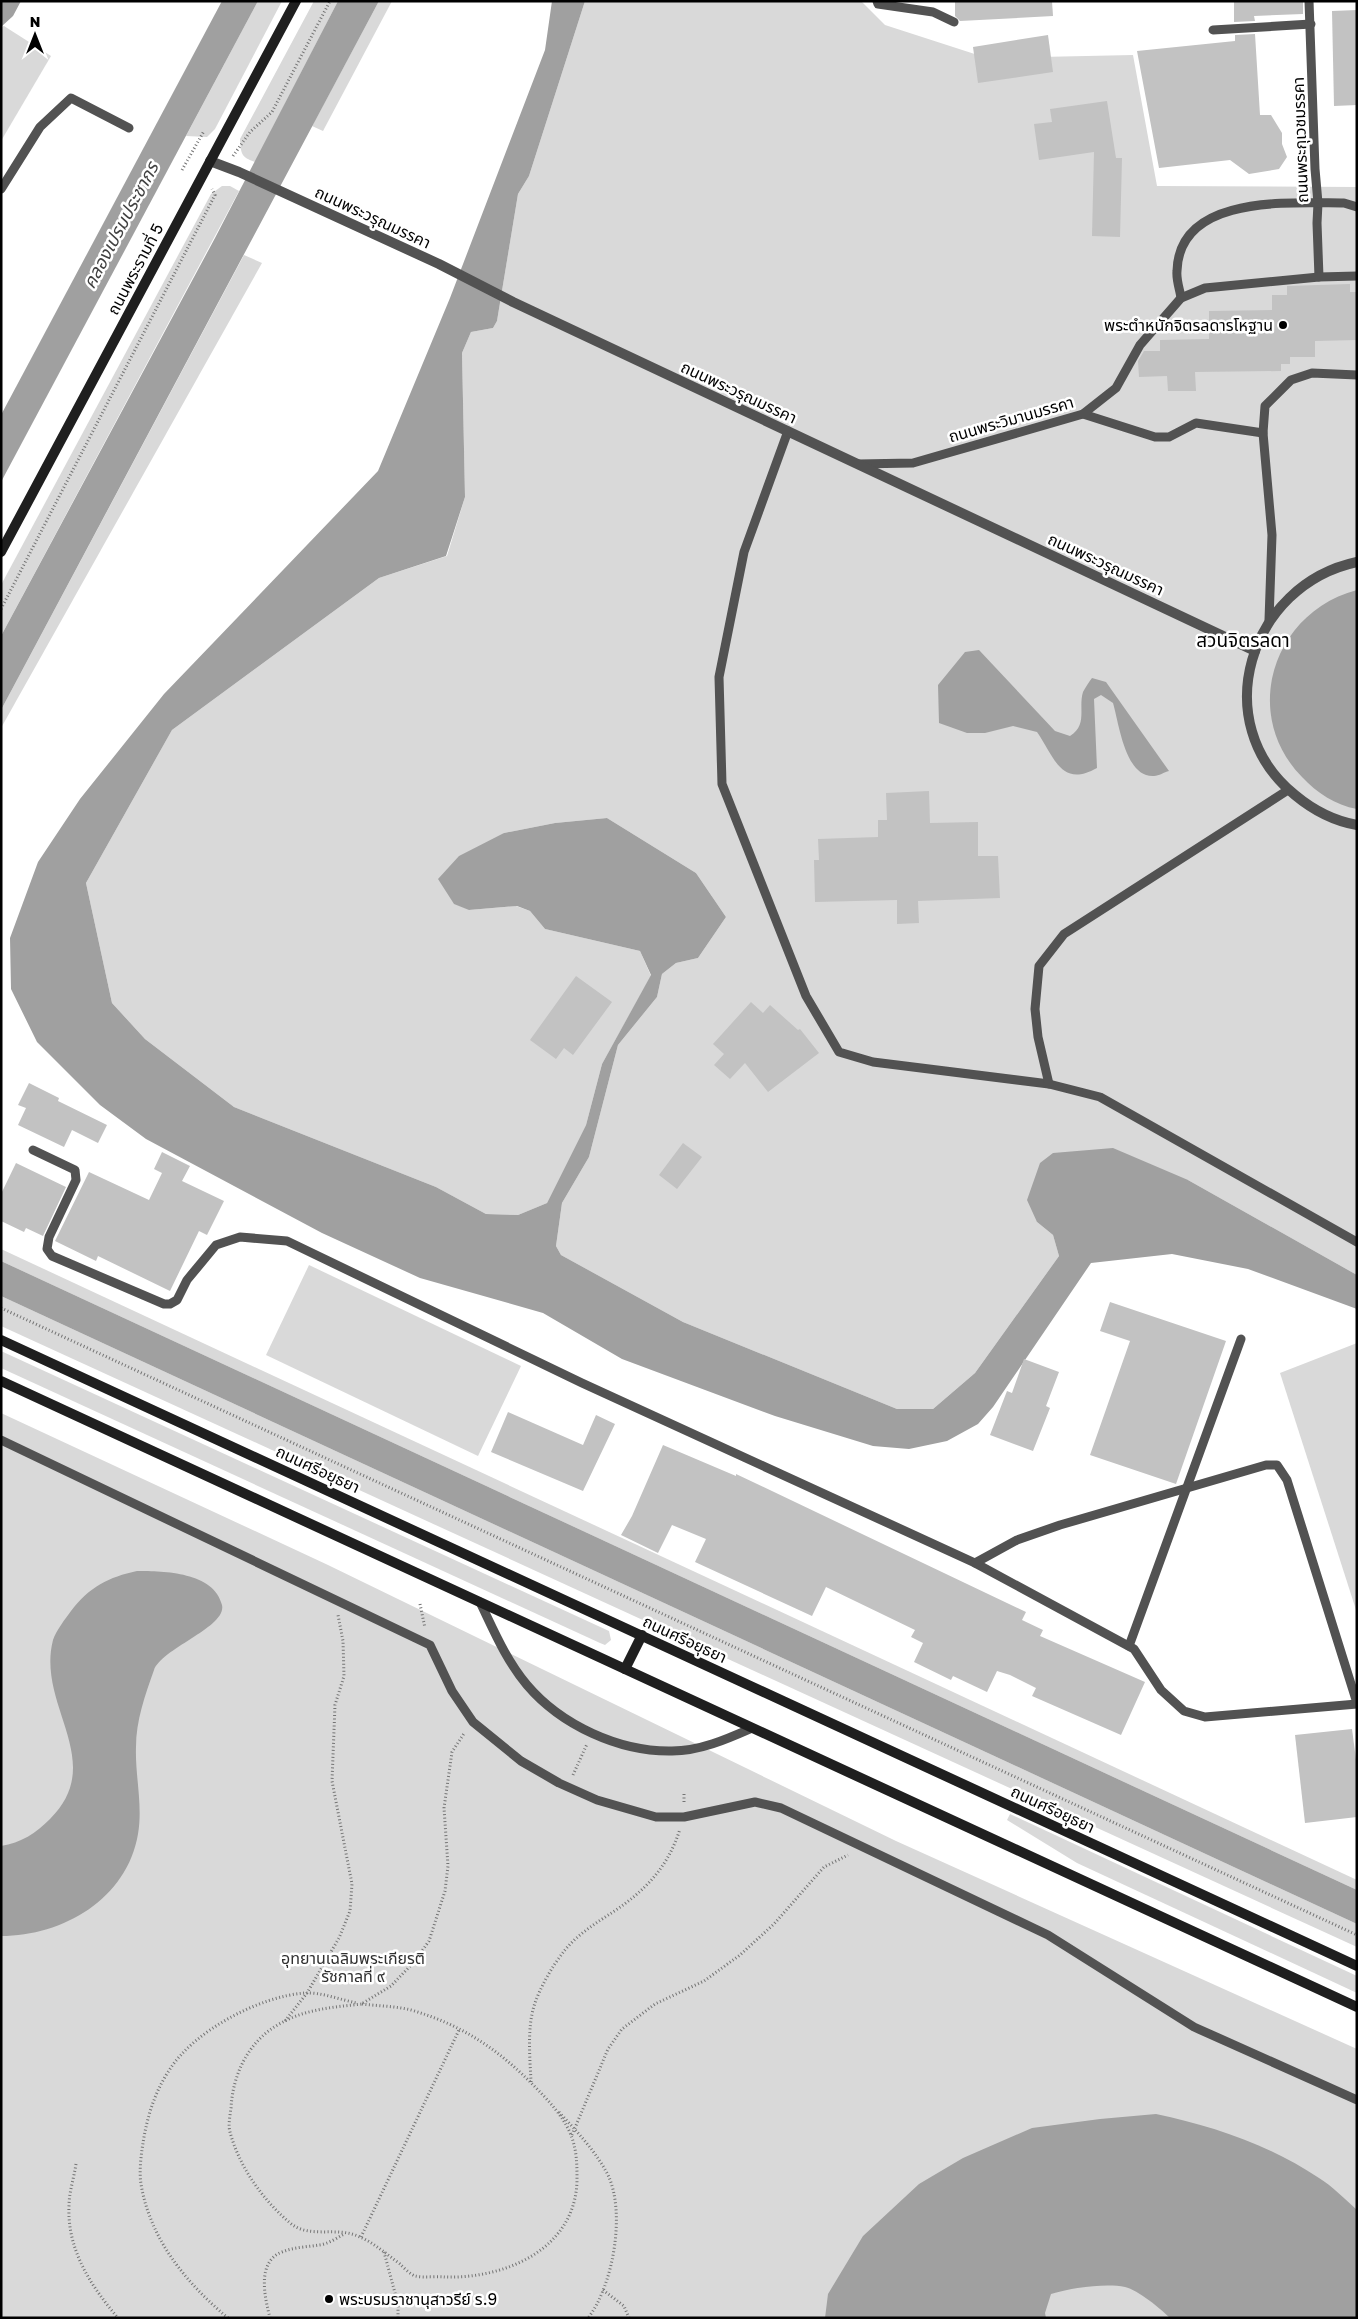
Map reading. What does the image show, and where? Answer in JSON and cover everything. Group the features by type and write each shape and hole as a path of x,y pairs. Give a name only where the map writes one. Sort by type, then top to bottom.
{"main road":[{"name":"ถนนพระรามที่ 5","path":"1,552 296,1"},
{"name":"ถนนศรีอยุธยา","path":"1,1340 1357,1966"},
{"path":"1,1381 1357,2007"},
{"path":"625,1669 642,1636"}],"street":[{"name":"ถนนพระวรุณมรรคา","path":"210,161 240,172 439,264 513,302 1255,651"},
{"path":"1357,562 1322,573 1301,586 1284,601 1269,620 1255,651 1248,683 1248,707 1252,730 1264,758 1288,790 1306,804 1327,816 1357,825"}],"lane":[{"name":"ถนนพระกุเวชมรรคา","path":"1309,1 1318,204 1316,223 1319,277"},
{"path":"878,2 933,12 954,22"},
{"path":"1213,30 1311,24"},
{"path":"1,189 40,127 71,98 130,128"},
{"path":"1181,298 1177,271 1183,245 1203,221 1229,210 1249,207 1344,204 1357,207"},
{"name":"ถนนพระวิมานมรรคา","path":"858,464 913,464 1084,414 1116,388 1140,345 1181,298 1205,288 1319,277 1357,276"},
{"path":"1269,620 1272,535 1264,433 1265,406 1291,380 1312,373 1357,375"},
{"path":"1084,414 1155,437 1169,437 1196,423 1264,433"},
{"path":"788,431 744,552 719,677 722,784 802,987 839,1052 873,1062 1049,1084 1100,1097 1357,1242"},
{"path":"1049,1084 1038,1037 1036,1000 1039,966 1064,934 1288,790"},
{"path":"33,1150 75,1170 76,1180 49,1237 47,1249 52,1256 164,1304 170,1304 177,1300 187,1280 216,1245 240,1237 287,1241 582,1383 975,1563 1134,1649 1161,1690 1184,1711 1205,1717 1357,1704 1288,1480 1277,1465 1266,1465 1017,1540 975,1563"},
{"path":"1128,1646 1241,1339"},
{"path":"1,1440 430,1646 452,1691 473,1722 521,1761 568,1787 597,1800 656,1817 684,1817 755,1802 781,1808 1048,1935 1194,2027 1357,2100"},
{"path":"480,1602 502,1649 527,1685 552,1710 592,1732 638,1748 673,1751 718,1743 752,1728"}],"path":[{"path":"240,146 272,112 330,1"},
{"path":"182,170 204,131"},
{"path":"1,610 216,195 211,190"},
{"path":"1,1308 1357,1935"},
{"path":"336,1600 343,1641 344,1676 335,1705 332,1781 352,1884 350,1911 338,1938 306,1993 284,2021 258,2040 237,2070 231,2103 229,2129 236,2151 250,2177 270,2203 300,2230 346,2233 361,2237 414,2276 470,2278 494,2273 532,2256 547,2246 560,2231 572,2207 577,2185 577,2158 571,2135 553,2106"},
{"path":"420,1604 430,1646"},
{"path":"284,2021 322,2008 362,2004 391,1986 415,1961 429,1941 445,1891 448,1866 444,1808 452,1752 473,1722"},
{"path":"568,1787 592,1732"},
{"path":"531,2082 534,2006 546,1980 571,1944 587,1929 646,1888 673,1851 684,1817 684,1794"},
{"path":"571,2135 608,2049 622,2029 655,2004 704,1981 740,1955 774,1924 824,1867 863,1847"},
{"path":"228,2318 194,2286 158,2237 147,2210 141,2183 141,2157 146,2125 155,2097 170,2068 200,2037 231,2017 259,2004 282,1996 306,1993 362,2004 408,2009 439,2020 493,2048 531,2082 593,2148 609,2177 617,2213 614,2251 603,2290 588,2318"},
{"path":"361,2237 459,2030"},
{"path":"76,2164 69,2206 70,2228 76,2251 89,2280 118,2318"},
{"path":"270,2318 263,2282 268,2264 279,2252 303,2246 321,2245 346,2233"},
{"path":"383,2252 398,2304 398,2318"},
{"path":"603,2290 624,2306 629,2318"}],"green space":[{"path":"258,1 282,1 215,129 207,137 186,136"},
{"path":"314,1 338,1 255,162 244,156 240,139"},
{"path":"379,1 392,1 323,131 312,126"},
{"path":"585,1 861,1 885,25 987,58 1133,55 1157,186 1357,187 1357,1275 1188,1180 1037,1222 1053,1235 1059,1256 975,1373 933,1409 897,1409 683,1322 561,1255 556,1246 562,1203 589,1157 618,1045 657,997 662,974 676,963 698,958 726,917 696,873 607,818 555,823 504,833 469,910 516,906 530,911 545,929 640,951 651,976 602,1064 586,1125 547,1203 518,1215 486,1214 436,1187 234,1107 145,1039 112,1003 86,883 172,730 379,578 447,556 465,497 462,353 471,332 493,328 497,321 518,194 529,176"},
{"path":"4,26 51,56 1,141 1,27"},
{"path":"222,186 230,186 239,191 1,636 1,585 211,194"},
{"path":"244,255 262,263 1,728 1,710"},
{"path":"1,1249 1357,1880 1357,1890 1,1261"},
{"path":"309,1265 521,1366 478,1456 266,1355"},
{"path":"1,1296 1357,1924 1357,1947 1,1326"},
{"path":"1357,1343 1357,1613 1280,1373"},
{"path":"1,1351 609,1631 611,1640 605,1645 600,1643 1,1368"},
{"name":"อุทยานเฉลิมพระเกียรติ รัชกาลที่ ๙","path":"1,1413 328,1565 896,1841 1357,2049 1357,2318 1,2318"},
{"path":"1010,1814 1357,1976 1357,1993 1077,1863 1007,1820"}],"water":[{"path":"1,1 21,1 13,16 1,27"},
{"name":"คลองเปรมประชากร","path":"222,1 258,1 1,482 1,415"},
{"path":"338,1 379,1 1,710 1,636 215,238"},
{"path":"552,1 585,1 529,176 518,194 497,321 493,328 471,332 462,353 465,497 446,556 379,578 172,730 86,883 112,1003 145,1039 234,1107 436,1187 486,1214 518,1215 547,1203 586,1125 602,1064 651,975 640,951 545,929 530,911 517,906 469,910 454,904 438,879 459,856 504,833 555,823 607,818 696,873 726,917 698,958 676,963 662,974 657,997 618,1045 589,1157 562,1203 556,1246 561,1255 683,1322 897,1409 933,1409 975,1373 1059,1256 1053,1235 1037,1222 1027,1200 1040,1163 1053,1153 1113,1148 1188,1180 1357,1275 1357,1309 1248,1269 1172,1254 1091,1263 993,1407 978,1424 947,1441 909,1449 873,1446 775,1416 622,1359 543,1313 420,1278 322,1233 146,1139 100,1105 37,1042 11,989 10,938 38,862 80,799 164,694 378,471 450,298 545,50"},
{"path":"1357,590 1357,809 1341,805 1327,798 1302,777 1283,752 1273,724 1270,696 1275,668 1286,642 1304,620 1328,602"},
{"path":"979,650 1055,731 1070,736 1079,727 1083,692 1088,683 1092,678 1106,682 1169,771 1154,776 1144,774 1136,768 1125,748 1113,703 1101,695 1094,699 1097,768 1085,773 1075,774 1067,772 1060,767 1037,732 1013,726 985,733 967,733 939,723 938,685 965,652"},
{"path":"1,1261 1357,1890 1357,1924 1,1296"},
{"path":"137,1571 174,1573 199,1580 217,1594 222,1605 221,1613 215,1621 159,1662 154,1670 144,1698 136,1737 139,1823 138,1834 131,1857 121,1877 106,1895 89,1909 69,1921 47,1929 1,1936 1,1846 28,1837 50,1819 66,1797 73,1776 72,1754 54,1688 50,1664 53,1640 66,1618 92,1589 117,1576"},
{"path":"1156,2114 1199,2124 1261,2146 1324,2181 1357,2210 1357,2318 1170,2318 1143,2296 1130,2289 1117,2286 1098,2286 1077,2288 1051,2294 1045,2313 1046,2318 825,2318 828,2294 863,2236 919,2184 963,2158 1032,2128"}],"building":[{"path":"955,1 1052,1 1053,16 960,21 955,16"},
{"path":"1234,1 1303,1 1303,14 1254,16 1255,21 1234,22"},
{"path":"1357,10 1357,105 1334,106 1332,11"},
{"path":"1255,34 1260,115 1271,115 1282,133 1282,144 1287,157 1279,169 1249,174 1230,160 1159,168 1137,51 1235,41 1235,35"},
{"path":"1048,35 1053,72 978,83 973,47"},
{"path":"1107,101 1116,158 1122,158 1120,237 1092,236 1094,152 1039,160 1034,124 1052,122 1050,109"},
{"name":"พระตำหนักจิตรลดารโหฐาน","path":"1350,284 1350,292 1357,292 1357,340 1315,341 1315,357 1290,357 1290,364 1281,364 1281,371 1195,372 1196,391 1168,391 1167,376 1139,377 1138,361 1144,351 1160,351 1160,340 1209,339 1209,311 1272,310 1272,295 1287,295 1287,286"},
{"path":"929,791 930,823 978,822 978,856 998,856 1000,898 918,901 919,923 897,924 897,900 815,902 814,860 819,860 818,839 878,837 878,820 887,820 886,793"},
{"path":"576,976 612,1002 573,1055 564,1048 556,1059 530,1040"},
{"path":"751,1002 763,1013 770,1005 798,1030 800,1029 819,1053 768,1092 745,1063 730,1079 714,1065 724,1054 713,1044"},
{"path":"29,1083 59,1098 58,1101 107,1125 98,1143 72,1130 64,1147 18,1125 26,1108 18,1105"},
{"path":"683,1143 702,1157 677,1189 659,1175"},
{"path":"162,1152 190,1166 182,1181 224,1201 207,1235 199,1231 170,1291 98,1256 96,1261 55,1241 89,1172 149,1200 162,1173 154,1169"},
{"path":"16,1163 66,1187 43,1236 26,1228 24,1232 1,1221 1,1194"},
{"path":"1110,1302 1226,1341 1176,1484 1090,1455 1130,1341 1100,1331"},
{"path":"1024,1359 1059,1372 1046,1406 1050,1408 1033,1451 990,1435 1007,1391 1012,1393"},
{"path":"508,1412 583,1445 596,1415 615,1424 583,1491 491,1452"},
{"path":"663,1445 736,1476 736,1474 1026,1612 1022,1620 1043,1630 1040,1636 1145,1682 1121,1735 1032,1696 1036,1688 1010,1675 997,1671 987,1692 953,1676 951,1680 914,1662 923,1643 911,1637 915,1630 826,1587 812,1616 695,1562 706,1539 672,1525 658,1553 621,1535 632,1516"},
{"path":"1352,1729 1357,1767 1357,1817 1305,1823 1295,1735"}],"place":[{"name":"พระตำหนักจิตรลดารโหฐาน","path":"1283,325"},
{"name":"พระบรมราชานุสาวรีย์ ร.9","path":"329,2299"}],"district":[{"name":"สวนจิตรลดา","path":"1243,639"}]}
